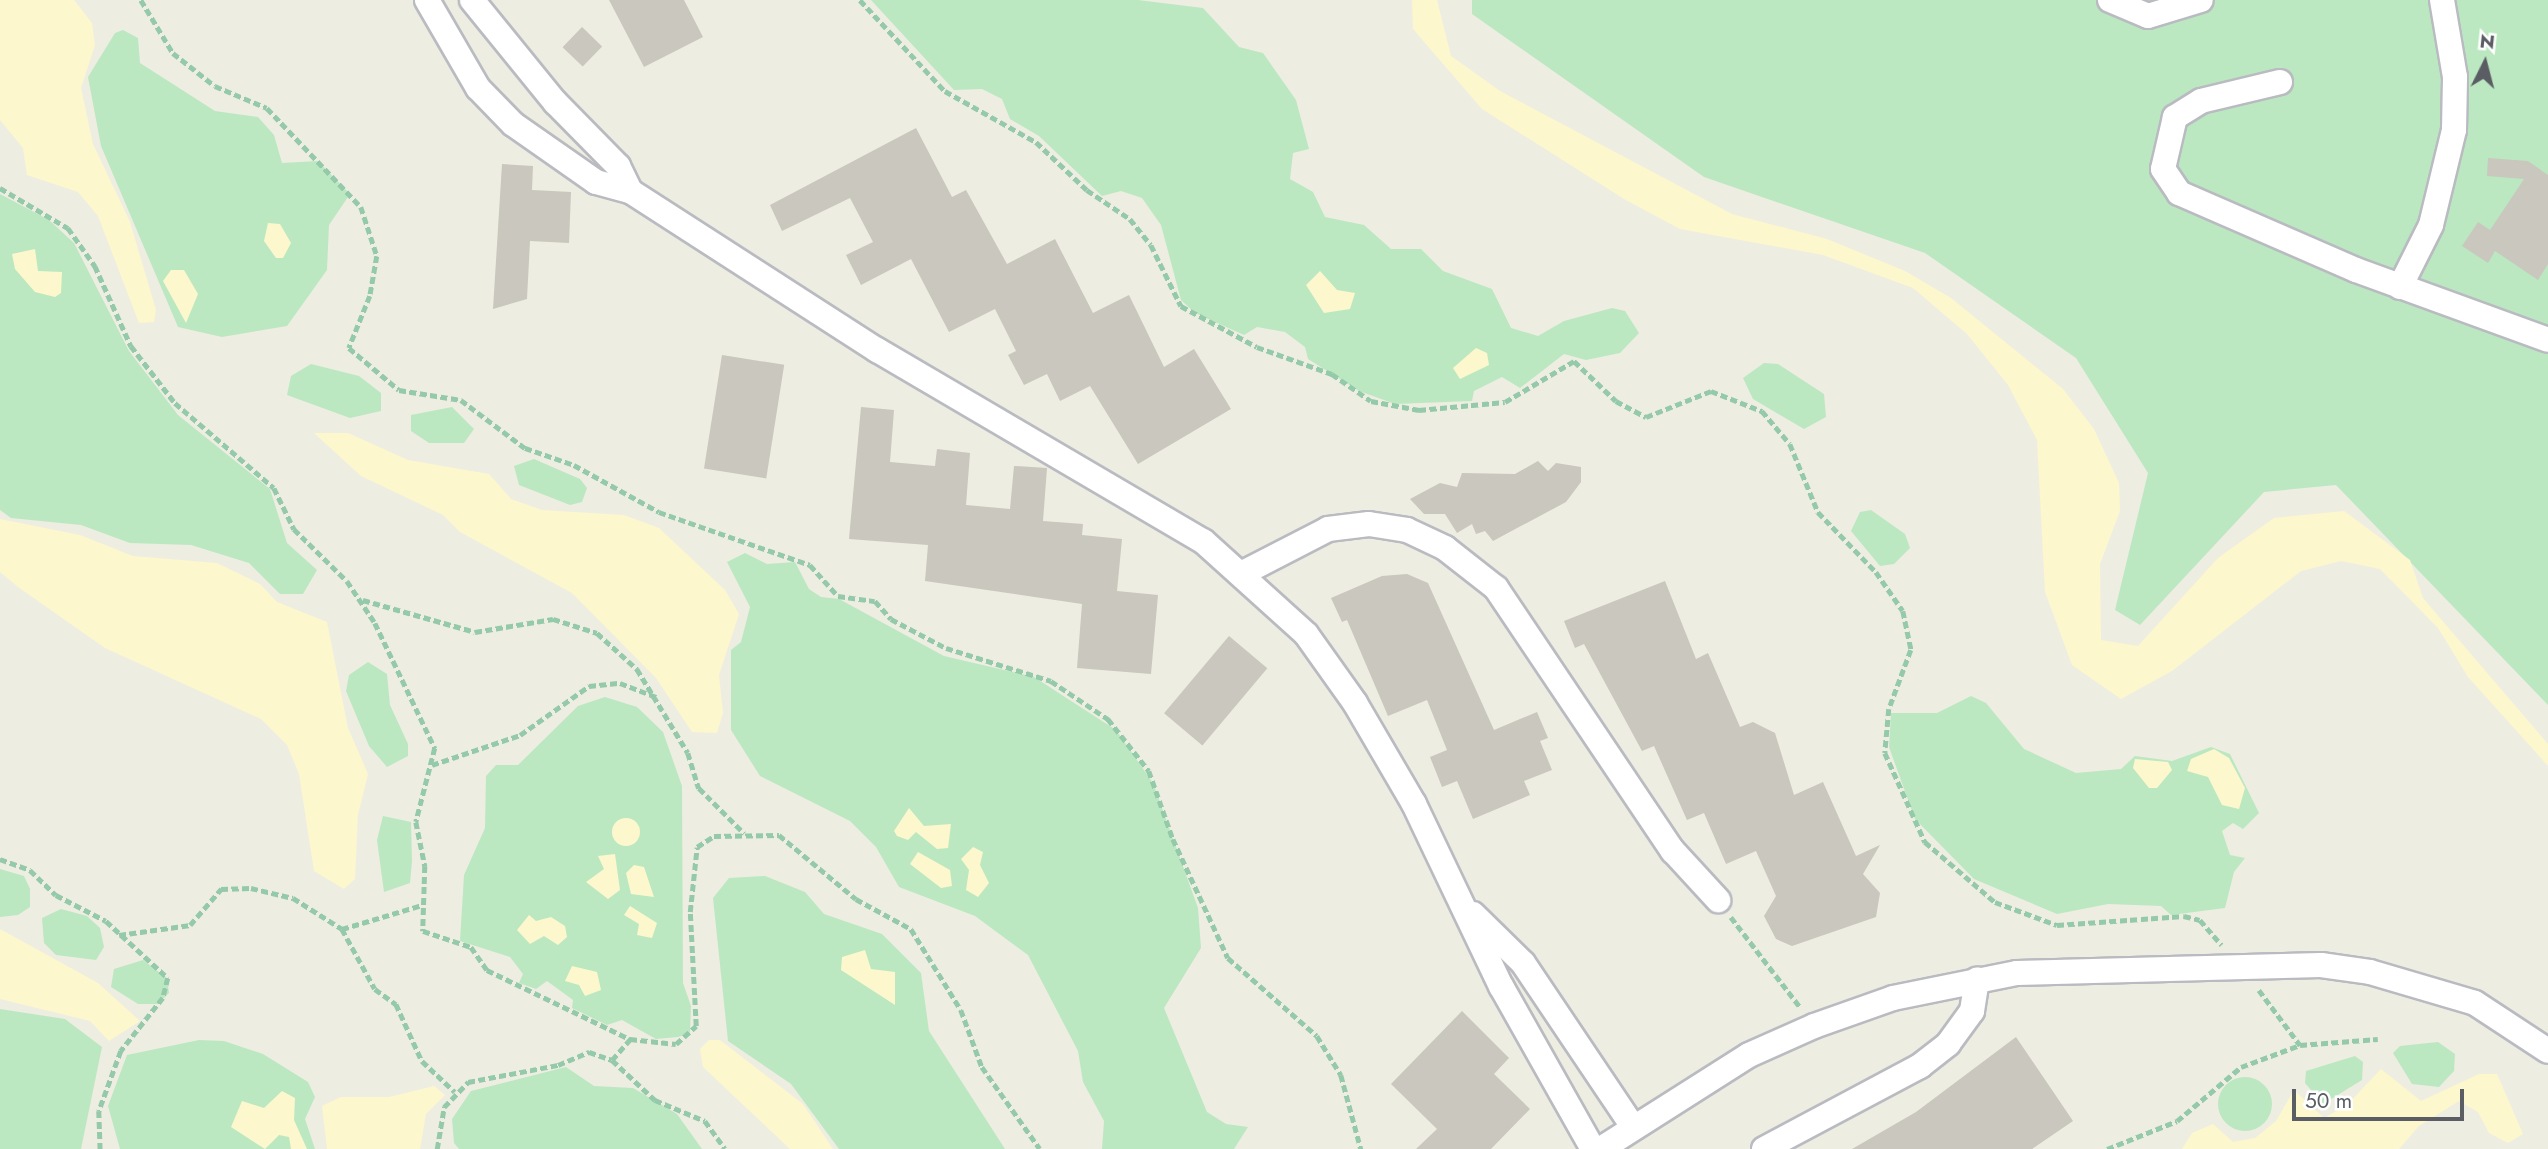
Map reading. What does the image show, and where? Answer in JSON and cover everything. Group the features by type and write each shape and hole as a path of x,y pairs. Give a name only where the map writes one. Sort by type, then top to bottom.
{"street":[{"path":"427,0 478,88 513,124 596,182 630,191 877,350 1203,541 1306,635 1355,703 1593,1149"},
{"path":"472,0 555,102 618,166 630,191"},
{"path":"2110,0 2148,16 2201,0"},
{"path":"2400,287 2431,225 2454,130 2455,77 2442,0"},
{"path":"2280,82 2201,101 2175,117 2162,169 2179,193 2215,214 2400,287 2548,340"},
{"path":"1241,574 1328,529 1370,524 1407,530 1445,548 1496,588 1673,851 1718,900"},
{"path":"1461,902 1523,962 1632,1125"},
{"path":"1601,1149 1632,1125 1749,1055 1814,1026 1976,979 2321,965 2420,982 2475,1003 2548,1051"},
{"path":"1764,1149 1920,1066 1948,1044 1972,1011 1976,979"}],"path":[{"path":"141,0 173,53 215,86 267,108 361,207 377,256 370,296 349,348 399,390 461,400 525,448 574,465 659,512 810,565 838,596 875,601 891,619 946,648 1051,681 1108,719 1149,771 1172,839 1228,958 1317,1036 1341,1075 1361,1149"},
{"path":"860,0 945,91 1036,142 1087,190 1130,219 1151,245 1181,306 1257,347 1332,374 1371,401 1419,410 1505,402 1574,361 1616,401 1646,417 1711,391 1762,411 1790,443 1818,512 1876,572 1903,611 1911,650 1887,719 1885,753 1925,842 1994,902 2057,925 2200,920 2300,1045"},
{"path":"0,187 68,228 95,266 131,346 175,403 274,488 300,535 362,600 432,734 432,765 416,822 425,866 420,923 432,939 471,947 486,970 630,1039 667,1045 692,1035 690,912 697,847 714,836 744,833 779,835 856,899 911,929 961,1010 982,1067 1041,1149"},
{"path":"362,600 475,632 553,619 597,633 657,697 699,788 744,833"},
{"path":"432,765 520,736 589,686 620,683 657,697"},
{"path":"0,859 30,870 163,969 167,988 121,1051 99,1111 100,1149"},
{"path":"119,935 190,925 221,889 251,888 293,898 342,929 375,989 396,1004 422,1061 454,1092"},
{"path":"1718,900 1814,1026"},
{"path":"342,929 422,905"},
{"path":"612,1060 630,1039"},
{"path":"2107,1149 2157,1133 2241,1067 2300,1045 2378,1039"},
{"path":"437,1149 437,1127 454,1092 468,1082 549,1068 589,1052 612,1060 644,1093 716,1129 725,1149"}],"green space":[{"path":"871,0 1138,0 1203,8 1239,47 1263,53 1296,100 1309,149 1293,153 1290,179 1313,192 1325,217 1364,225 1391,249 1421,249 1443,271 1492,289 1511,328 1538,336 1564,321 1612,308 1625,311 1639,333 1620,353 1586,360 1564,354 1520,388 1502,377 1474,391 1472,401 1395,404 1359,391 1308,359 1305,347 1285,332 1257,327 1244,335 1195,313 1181,300 1161,225 1142,198 1121,191 1102,196 1039,136 1010,119 1002,99 982,89 954,90"},
{"path":"1472,0 2548,0 2548,705 2336,485 2264,492 2140,625 2115,610 2148,473 2076,358 1925,253 1704,177 1472,14"},
{"path":"123,30 138,38 140,63 215,111 258,117 274,135 282,163 318,161 350,194 329,225 327,270 287,326 222,337 178,327 101,146 88,77 115,33"},
{"path":"0,194 49,220 74,243 129,351 178,415 270,489 287,543 317,570 303,594 280,594 249,563 191,545 130,543 81,525 11,518 0,510"},
{"path":"1764,363 1778,364 1824,394 1826,417 1804,429 1753,399 1743,378"},
{"path":"311,364 359,376 381,393 381,411 350,418 287,395 291,376"},
{"path":"452,407 474,429 464,443 429,443 411,431 411,415"},
{"path":"534,459 580,479 587,488 582,502 570,505 519,485 514,466"},
{"path":"1871,510 1905,534 1910,548 1894,564 1880,566 1851,531 1860,512"},
{"path":"745,553 767,564 795,562 809,589 821,597 839,599 944,656 1034,677 1116,730 1153,783 1198,908 1201,948 1164,1008 1207,1112 1226,1124 1248,1127 1234,1149 1102,1149 1104,1121 1083,1082 1078,1051 1028,955 975,916 899,887 876,847 850,821 760,776 731,730 731,650 741,642 750,607 727,562"},
{"path":"368,662 387,674 390,705 408,744 408,756 387,767 369,746 346,691 349,675"},
{"path":"1971,696 1986,703 2024,749 2076,773 2121,769 2135,756 2172,761 2211,747 2230,754 2259,813 2243,829 2233,823 2222,831 2230,855 2245,858 2234,872 2225,908 2171,915 2161,906 2108,904 2057,914 1974,879 1915,819 1889,747 1891,713 1937,713"},
{"path":"605,697 637,707 663,732 682,786 683,983 691,1006 690,1033 678,1037 656,1039 622,1020 607,1025 572,1008 573,1000 547,981 536,989 519,983 523,974 510,957 460,941 464,875 485,828 486,776 496,765 518,765 578,706"},
{"path":"383,816 411,822 412,861 410,883 384,892 377,840"},
{"path":"0,869 24,876 30,889 30,907 18,915 0,917"},
{"path":"765,876 805,892 824,914 882,934 921,973 929,1031 1005,1149 839,1149 791,1084 728,1041 713,898 729,878"},
{"path":"61,909 87,916 100,928 104,947 96,960 56,955 44,943 42,918"},
{"path":"143,960 167,978 169,993 158,1004 138,1004 111,987 114,969"},
{"path":"0,1009 65,1019 102,1047 81,1149 0,1149"},
{"path":"199,1040 224,1041 263,1054 308,1082 315,1097 305,1119 315,1149 120,1149 108,1106 127,1055"},
{"path":"2438,1042 2455,1054 2454,1071 2439,1087 2412,1084 2393,1053 2400,1046"},
{"path":"2355,1056 2363,1062 2362,1080 2323,1104 2305,1083 2306,1071"},
{"path":"566,1067 594,1086 633,1088 677,1114 702,1149 459,1149 454,1143 452,1119 471,1091"},
{"path":"2245,1077 2264,1085 2272,1104 2264,1123 2245,1131 2226,1123 2218,1104 2226,1085"}],"sand":[{"path":"0,0 74,0 92,23 95,45 81,88 93,144 130,222 156,310 154,322 139,323 98,216 78,192 27,175 23,148 0,120"},
{"path":"1412,0 1437,0 1451,56 1500,91 1732,214 1827,239 1905,271 1951,298 2063,389 2094,429 2119,483 2120,511 2100,564 2101,640 2138,646 2218,558 2274,518 2344,511 2410,560 2423,598 2548,744 2548,766 2468,677 2438,628 2380,569 2341,561 2301,571 2172,671 2121,699 2072,665 2045,592 2037,440 2008,385 1967,334 1913,288 1823,255 1680,229 1624,199 1482,109 1413,29"},
{"path":"268,223 280,224 291,243 283,258 276,258 264,241"},
{"path":"35,249 38,271 62,272 61,293 55,297 35,292 15,269 12,254"},
{"path":"171,270 184,270 198,294 186,323 163,281"},
{"path":"1320,271 1337,290 1355,293 1350,309 1324,313 1306,285"},
{"path":"1476,348 1487,353 1489,365 1460,379 1453,368"},
{"path":"314,433 348,433 408,460 489,474 511,499 542,510 624,515 659,528 725,590 739,614 719,675 723,713 717,733 692,732 656,678 572,593 460,532 443,515 361,476"},
{"path":"0,519 80,535 133,556 217,563 260,584 277,602 327,622 348,728 368,774 358,815 355,879 344,889 314,871 299,774 287,745 261,719 105,648 18,587 0,572"},
{"path":"2214,749 2229,758 2245,788 2239,809 2222,805 2208,777 2187,771 2191,759"},
{"path":"2135,759 2168,762 2172,770 2157,788 2149,788 2133,768"},
{"path":"909,808 924,826 951,824 948,848 937,849 916,832 908,840 897,836 894,831"},
{"path":"626,818 636,822 640,832 636,842 626,846 616,842 612,832 616,822"},
{"path":"973,847 983,852 980,865 989,883 978,897 966,890 969,870 961,859"},
{"path":"918,852 950,870 952,886 941,888 910,864"},
{"path":"615,854 620,890 608,899 586,882 604,869 598,856"},
{"path":"634,865 644,867 654,897 631,894 626,873"},
{"path":"630,906 657,923 652,938 637,935 639,924 624,915"},
{"path":"529,915 536,921 551,917 565,926 567,937 558,945 544,936 530,944 517,930"},
{"path":"0,929 98,983 140,1021 109,1041 90,1021 0,999"},
{"path":"865,950 871,969 895,972 895,1005 841,970 842,957"},
{"path":"572,966 597,972 601,990 585,996 579,985 565,981"},
{"path":"709,1040 720,1040 803,1104 833,1149 790,1149 703,1067 700,1049"},
{"path":"2381,1069 2421,1101 2479,1074 2497,1074 2523,1134 2508,1143 2489,1133 2478,1112 2459,1101 2419,1126 2399,1149 2182,1149 2192,1133 2213,1124 2233,1142 2255,1138 2276,1121 2294,1090 2324,1118 2347,1105"},
{"path":"434,1086 445,1095 426,1114 420,1149 327,1149 322,1106 341,1097 389,1097"},
{"path":"282,1091 295,1098 294,1120 307,1149 291,1149 289,1137 279,1135 265,1149 231,1127 242,1101 264,1108"}],"building":[{"path":"609,0 684,0 703,37 644,67"},
{"path":"582,27 602,46 583,67 563,47"},
{"path":"916,128 952,197 966,190 1007,264 1055,239 1093,313 1129,295 1164,367 1194,349 1231,409 1138,464 1090,386 1060,401 1047,374 1024,385 1008,355 1016,351 995,309 949,332 911,259 861,285 846,255 873,242 850,198 782,231 770,205"},
{"path":"2488,158 2528,161 2548,175 2548,264 2538,280 2495,251 2488,263 2462,246 2478,222 2490,230 2524,179 2487,176"},
{"path":"502,164 533,166 532,190 571,192 569,243 530,241 527,299 493,309"},
{"path":"722,355 784,365 766,478 704,469"},
{"path":"861,407 894,410 890,462 935,466 937,449 970,453 966,505 1010,509 1014,466 1047,468 1043,521 1083,524 1082,535 1122,539 1117,591 1158,595 1151,674 1077,668 1082,604 925,581 928,545 849,539"},
{"path":"1538,461 1548,471 1556,463 1581,467 1581,482 1566,502 1493,541 1485,531 1476,534 1472,524 1457,533 1445,514 1424,514 1410,499 1440,483 1457,487 1462,473 1515,474"},
{"path":"1407,574 1428,583 1494,730 1537,712 1548,738 1540,741 1552,770 1524,781 1530,795 1473,819 1457,781 1442,787 1430,757 1447,750 1427,700 1388,716 1347,620 1342,622 1331,598 1382,576"},
{"path":"1665,581 1696,659 1708,653 1740,727 1753,722 1775,733 1794,795 1823,782 1856,856 1880,845 1863,874 1880,893 1876,917 1792,946 1776,939 1764,916 1776,896 1756,851 1726,864 1704,813 1687,820 1654,746 1642,751 1584,644 1575,648 1564,621"},
{"path":"1229,636 1267,668 1202,746 1164,713"},
{"path":"1462,1011 1509,1058 1494,1074 1530,1109 1491,1149 1416,1149 1437,1129 1391,1084"},
{"path":"2016,1037 2073,1121 2032,1149 1852,1149 1916,1112"}]}
